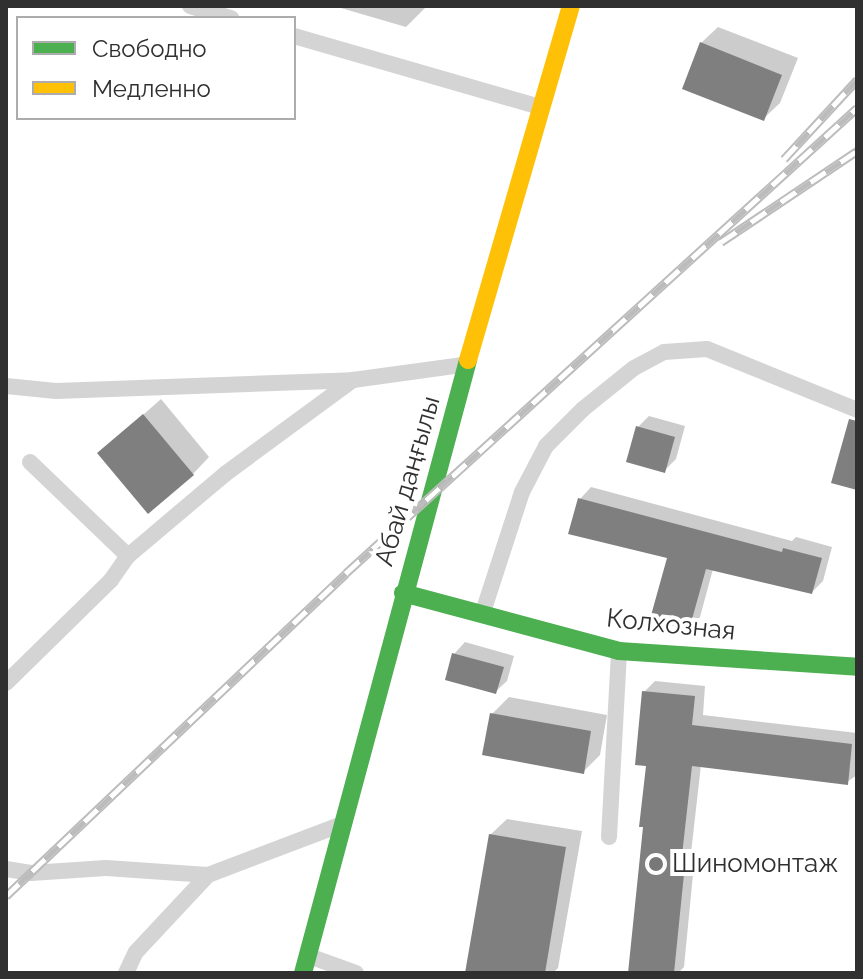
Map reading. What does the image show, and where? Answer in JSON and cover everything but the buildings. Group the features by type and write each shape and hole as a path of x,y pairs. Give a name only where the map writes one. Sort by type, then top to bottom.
{"main road":[{"name":"Абай даңғылы","path":"305,964 403,593 571,6"},
{"name":"Колхозная","path":"403,593 619,651 857,667"}],"lane":[{"path":"190,6 224,16"},
{"path":"296,37 542,107"},
{"path":"483,612 522,492 546,446 583,409 634,368 664,352 707,349 857,410"},
{"path":"6,386 56,391 353,380 469,364"},
{"path":"6,683 111,580 128,556 225,474 353,380"},
{"path":"30,462 128,556"},
{"path":"609,837 619,651"},
{"path":"6,869 31,873 106,868 208,875 342,824"},
{"path":"126,973 136,952 208,875"},
{"path":"305,964 356,973"}],"railway":[{"path":"784,159 857,80"},
{"path":"6,896 346,573 857,108"},
{"path":"721,242 857,151"}],"traffic: fast":[{"path":"303,973 468,360"},
{"path":"403,593 619,651 857,667"}],"traffic: slow":[{"path":"468,360 571,6"}],"place":[{"name":"Шиномонтаж","path":"656,864"}]}
